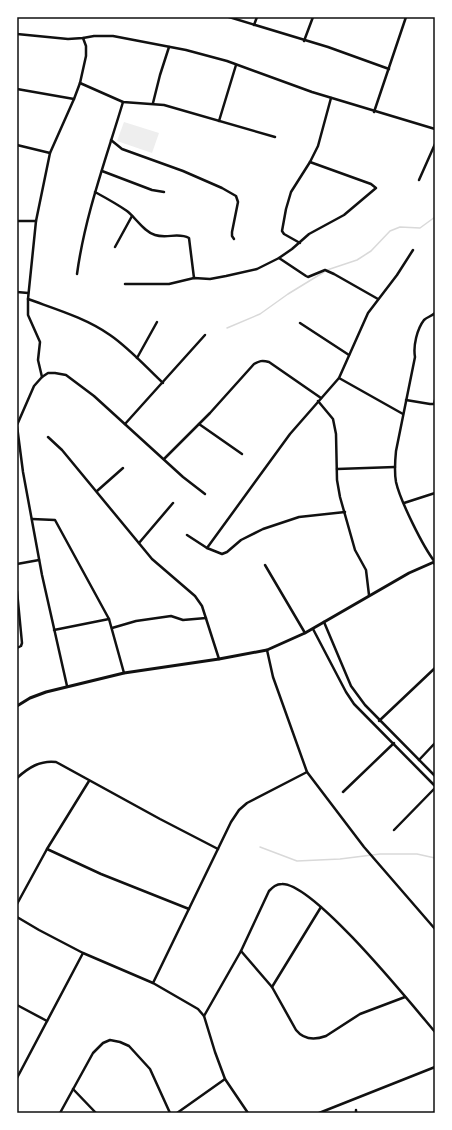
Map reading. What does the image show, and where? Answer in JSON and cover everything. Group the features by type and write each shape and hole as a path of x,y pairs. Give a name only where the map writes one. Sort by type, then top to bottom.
{"street":[{"path":"229,17 304,40 389,69"},
{"path":"254,25 257,17"},
{"path":"304,40 312,17"},
{"path":"374,112 406,17"},
{"path":"17,34 50,38 113,36 198,52 293,86 374,112 435,129"},
{"path":"42,377 38,360 40,342 28,315 28,293 36,221 50,153 80,83 86,56 86,46 83,38"},
{"path":"153,103 169,47"},
{"path":"219,121 236,65"},
{"path":"80,83 123,102 164,105 275,137"},
{"path":"17,89 74,99"},
{"path":"300,242 284,234 282,231 286,209 291,192 310,162 321,137 331,98"},
{"path":"77,274 81,247 95,192 123,102"},
{"path":"111,140 122,149 183,171 222,188 236,196 238,202 232,232 234,239"},
{"path":"17,144 50,153"},
{"path":"419,180 435,144"},
{"path":"125,284 169,284 194,278 210,279 257,269 279,258 309,234 344,214 376,188 371,184 310,162"},
{"path":"102,170 152,190 164,192"},
{"path":"95,192 114,202 155,235 165,236 180,234 189,238 194,278"},
{"path":"115,247 132,216"},
{"path":"17,221 36,221"},
{"path":"207,548 290,434 339,378 363,323 413,250"},
{"path":"279,258 308,277 325,270 378,299"},
{"path":"17,292 28,293"},
{"path":"28,299 80,318 110,334 163,383"},
{"path":"17,706 30,698 67,686 124,673 219,659 267,650 313,629 408,573 435,563 404,503 396,483 395,467 396,451 419,330 425,319 435,313"},
{"path":"137,358 158,322"},
{"path":"300,323 349,355"},
{"path":"125,424 205,335"},
{"path":"164,459 258,361 269,362 321,398"},
{"path":"67,686 39,560 23,472 17,425 34,386 48,373 66,375 94,396 183,477 205,494"},
{"path":"339,378 403,414"},
{"path":"406,400 430,404 435,403"},
{"path":"318,401 332,419 334,424 340,497 355,550 366,570 369,595"},
{"path":"199,424 242,454"},
{"path":"48,437 62,450 152,559 195,596 202,606 219,659"},
{"path":"337,469 395,467"},
{"path":"97,492 123,468"},
{"path":"404,503 435,493"},
{"path":"139,543 173,503"},
{"path":"187,535 207,548 222,554 227,552 240,540 263,529 299,517 345,512"},
{"path":"32,519 50,518 55,520 109,619 124,673"},
{"path":"17,564 39,560"},
{"path":"265,565 305,633"},
{"path":"17,591 22,642 21,646 17,648"},
{"path":"112,628 136,621 171,616 183,620 206,618"},
{"path":"54,630 109,619"},
{"path":"324,622 351,686 364,705 435,776"},
{"path":"313,629 346,692 354,704 435,787 394,830"},
{"path":"267,650 273,677 307,772 364,847 435,929"},
{"path":"380,721 435,668"},
{"path":"419,760 435,743"},
{"path":"343,792 394,744"},
{"path":"17,778 29,768 42,762 56,762 166,823 218,849"},
{"path":"153,983 231,822 239,810 246,803 307,772"},
{"path":"17,904 47,850 89,781"},
{"path":"47,850 101,874 189,909"},
{"path":"204,1016 241,951 269,891 274,886 282,884 289,885 300,891 321,907 346,931 435,1032"},
{"path":"272,987 321,907"},
{"path":"17,917 83,953 153,983 198,1009 204,1016 225,1079 248,1113"},
{"path":"241,951 272,987 296,1030 304,1038 312,1039 326,1036 360,1014 405,997"},
{"path":"17,1078 83,953"},
{"path":"17,1005 47,1021"},
{"path":"60,1113 93,1053 103,1043 110,1040 129,1046 150,1069 170,1113"},
{"path":"319,1113 435,1067"},
{"path":"177,1113 225,1079"},
{"path":"74,1089 96,1113"}],"shaded area":[{"path":"124,122 159,133 152,153 117,141"}],"waterway":[{"path":"327,270 357,260 371,251 390,231 400,227 420,228 435,217"},
{"path":"227,328 260,314 288,294 324,272"},
{"path":"260,847 297,861 340,859 380,854 417,854 435,858"}]}
